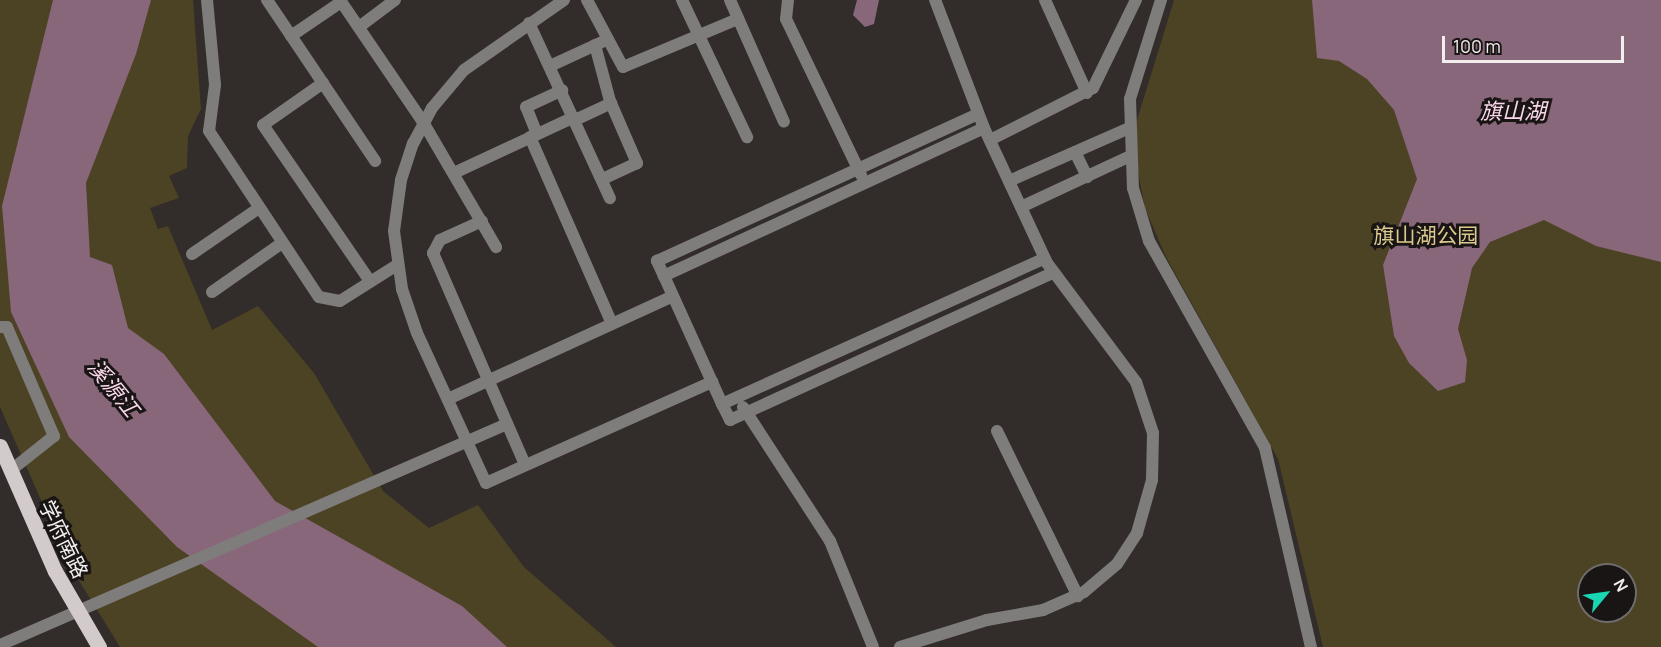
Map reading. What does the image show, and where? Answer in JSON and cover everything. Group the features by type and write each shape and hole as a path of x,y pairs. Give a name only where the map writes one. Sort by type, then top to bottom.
{"main road":[{"name":"学府南路","path":"0,446 78,613 99,647"}],"street":[{"path":"207,0 215,85 209,131 323,301 340,301 397,265"},
{"path":"267,0 375,161"},
{"path":"358,27 395,0"},
{"path":"564,0 464,70 423,122 397,198 397,265 408,310 486,483 712,382"},
{"path":"587,0 600,42 611,103 637,163 602,179"},
{"path":"682,0 702,34 747,137"},
{"path":"730,0 784,122"},
{"path":"788,0 786,19 864,182"},
{"path":"900,647 1078,596 1117,564 1137,533 1150,496 1153,433 1130,371 1053,273 1045,258 978,114 935,0"},
{"path":"1045,0 1087,93"},
{"path":"1161,0 1133,83 1127,129 1128,157 1149,241 1266,447 1311,647"},
{"path":"291,36 340,1 423,122 496,247"},
{"path":"990,140 1087,93 1102,75 1133,2"},
{"path":"600,42 619,64 627,67 738,19"},
{"path":"529,23 575,118 610,198"},
{"path":"550,66 600,42"},
{"path":"323,83 263,125 370,282"},
{"path":"562,90 526,107 533,136 612,324"},
{"path":"454,174 533,136 611,103"},
{"path":"978,114 657,261 722,404 730,420 1053,273"},
{"path":"664,276 984,128"},
{"path":"1009,181 1127,129"},
{"path":"1075,152 1087,177"},
{"path":"1021,207 1128,157"},
{"path":"192,254 259,208"},
{"path":"482,221 440,240 433,253 525,465"},
{"path":"212,292 282,243"},
{"path":"722,404 1045,258"},
{"path":"448,399 673,296"},
{"path":"0,327 7,327 54,436 10,471"},
{"path":"736,397 830,541 873,647"},
{"path":"0,645 78,613 171,569 507,424"},
{"path":"998,431 1078,596"}],"green space":[{"path":"0,0 193,0 201,109 188,136 187,168 169,176 179,198 150,208 158,229 168,226 212,330 258,306 314,373 383,491 429,528 478,505 524,567 616,647 120,647 70,566 0,407"},
{"name":"旗山湖公园","path":"1174,0 1661,0 1661,647 1323,647 1278,459 1166,257 1145,208 1136,162 1137,120"}],"water":[{"name":"溪源江","path":"53,0 151,0 136,54 86,183 90,257 112,265 128,328 164,354 275,501 462,606 507,647 318,647 177,547 69,437 11,312 2,206"},
{"path":"857,0 879,0 874,24 865,27 853,15"},
{"name":"旗山湖","path":"1312,0 1661,0 1661,262 1596,246 1544,220 1490,242 1472,268 1458,329 1467,360 1465,382 1438,391 1409,363 1394,336 1383,265 1417,179 1394,110 1367,79 1339,61 1317,58"}]}
